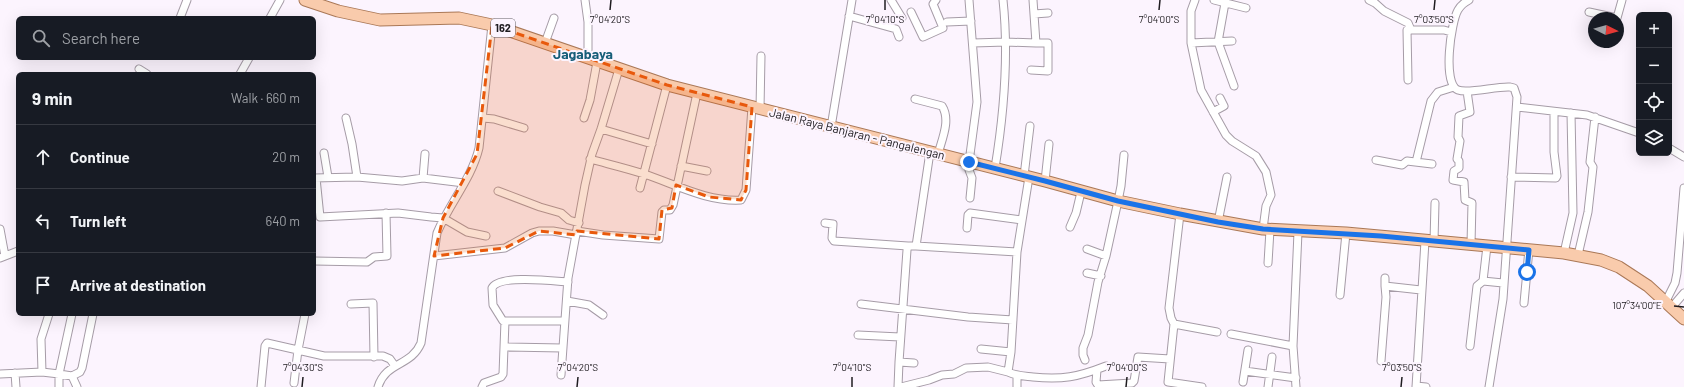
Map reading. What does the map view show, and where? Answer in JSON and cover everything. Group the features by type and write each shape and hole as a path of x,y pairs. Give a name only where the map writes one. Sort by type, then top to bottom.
{"main road":[{"name":"Jalan Raya Banjaran - Pangalengan","path":"305,0 338,11 380,20 459,18 492,25 592,60 697,94 1027,176 1081,192 1218,222 1298,232 1346,234 1564,253 1601,260 1619,267 1648,286 1684,319"}],"street":[{"path":"181,16 187,0"},
{"path":"271,16 280,0"},
{"path":"584,0 592,60 590,100 584,118"},
{"path":"830,127 852,0"},
{"path":"891,0 902,18"},
{"path":"911,12 923,37 943,28 933,4 936,0"},
{"path":"969,0 974,43 977,102 969,162 969,170 972,178 970,198"},
{"path":"994,168 1003,105 1006,42 1003,0"},
{"path":"1033,0 1036,43"},
{"path":"1195,0 1191,11 1192,43 1201,90 1226,134 1232,141 1256,156 1266,172 1271,195 1266,206 1268,263"},
{"path":"1214,0 1246,8"},
{"path":"1369,0 1375,2 1384,11 1408,23 1408,80"},
{"path":"1470,0 1459,8 1451,32 1450,72 1454,87 1459,90 1467,91 1505,86 1514,88 1517,96 1502,306 1489,387"},
{"path":"1619,12 1622,0"},
{"path":"1224,3 1218,42 1234,86"},
{"path":"1034,14 1048,13"},
{"path":"849,16 896,29 899,38"},
{"path":"545,43 554,18"},
{"path":"947,22 972,21"},
{"path":"378,387 382,375 395,366 405,362 414,354 421,343 437,233 443,218 464,183 478,154 492,25"},
{"path":"1409,30 1444,30 1451,32"},
{"path":"1192,43 1232,41"},
{"path":"974,43 1048,43 1048,71 1031,70"},
{"path":"590,159 644,174 709,197 727,201 741,200 746,190 761,56"},
{"path":"241,72 248,60"},
{"path":"140,69 144,72"},
{"path":"561,375 568,282 590,159 601,129 619,69"},
{"path":"640,188 667,85"},
{"path":"1416,162 1431,101 1438,92 1454,87"},
{"path":"1467,91 1470,112 1459,116 1458,137 1460,141 1457,159 1459,162 1459,168 1454,171 1453,180 1464,182 1465,200 1472,203 1470,244"},
{"path":"434,256 505,248 539,231 553,230 603,235 659,238 662,212 672,208 697,94"},
{"path":"1214,112 1224,106 1220,98"},
{"path":"898,387 902,309 912,246 934,153 946,123 945,111 942,106 915,99"},
{"path":"1517,108 1571,113 1595,117 1636,131"},
{"path":"1511,177 1532,179 1556,178 1554,152 1554,112"},
{"path":"1564,253 1573,213 1571,113"},
{"path":"1578,255 1588,212 1593,167 1590,162 1595,117"},
{"path":"346,118 357,177"},
{"path":"483,118 494,119 524,128"},
{"path":"1008,372 1011,352 1017,252 1027,176 1030,126"},
{"path":"601,129 652,144"},
{"path":"1045,181 1050,144"},
{"path":"1672,150 1684,157"},
{"path":"324,153 328,177"},
{"path":"424,178 425,154"},
{"path":"1085,360 1083,348 1088,334 1118,201 1124,155"},
{"path":"1376,160 1402,165 1407,161 1432,164"},
{"path":"681,166 707,171"},
{"path":"1218,222 1227,176"},
{"path":"316,178 357,177 402,181 424,178 464,183"},
{"path":"316,186 320,217 398,213 443,218 465,232 486,236"},
{"path":"1669,304 1671,294 1680,276 1684,188"},
{"path":"498,190 540,207 561,213 569,220 579,222"},
{"path":"1070,227 1076,213 1081,192"},
{"path":"1426,387 1416,386 1421,290 1435,202"},
{"path":"967,228 968,215 970,213 1022,220"},
{"path":"316,261 367,262 374,257 387,256 386,214"},
{"path":"1180,214 1169,308 1174,324 1168,382 1181,386 1202,387"},
{"path":"825,223 834,224 832,238 834,241 1017,252"},
{"path":"0,229 2,257 16,252"},
{"path":"1296,387 1294,346 1298,232"},
{"path":"1340,295 1346,234"},
{"path":"1470,346 1477,286 1483,281 1487,246"},
{"path":"1087,249 1106,256"},
{"path":"1524,303 1529,250"},
{"path":"1087,272 1101,276"},
{"path":"1381,361 1386,297 1385,278"},
{"path":"564,321 502,320 493,305 492,288 495,284 535,279 568,282"},
{"path":"1483,281 1504,284"},
{"path":"1385,286 1421,290"},
{"path":"1669,304 1684,293"},
{"path":"567,301 589,305 603,315"},
{"path":"351,304 373,303 374,357"},
{"path":"861,304 1013,320"},
{"path":"42,372 41,339 47,316"},
{"path":"59,387 59,374 72,316"},
{"path":"0,374 42,372 72,376 80,372 94,316"},
{"path":"294,383 298,350 305,316"},
{"path":"482,387 484,383 500,377 503,374 505,321"},
{"path":"1174,324 1217,332"},
{"path":"858,334 900,338"},
{"path":"1231,334 1294,346"},
{"path":"261,387 266,344 324,356 387,358 395,366"},
{"path":"504,347 562,348"},
{"path":"981,349 1011,352"},
{"path":"1244,382 1248,350"},
{"path":"1097,370 1096,382 1098,385 1132,383 1134,382 1138,357 1170,359"},
{"path":"1268,387 1272,357"},
{"path":"899,362 914,362"},
{"path":"902,387 942,375 954,374 966,368 988,367 1017,376 1054,379 1085,374 1106,366"},
{"path":"1245,371 1296,378"},
{"path":"15,373 16,387"},
{"path":"72,376 77,387"},
{"path":"1017,376 1017,387"}],"highlighted area":[{"path":"492,25 667,85 752,107 746,190 741,200 709,197 676,185 672,208 662,210 659,239 577,231 576,235 539,231 505,248 434,256 443,218 477,154"}],"district":[{"name":"Jagabaya","path":"583,54"}],"route":[{"path":"969,162 1118,201 1218,222 1263,229 1381,236 1529,250 1527,272"}]}
